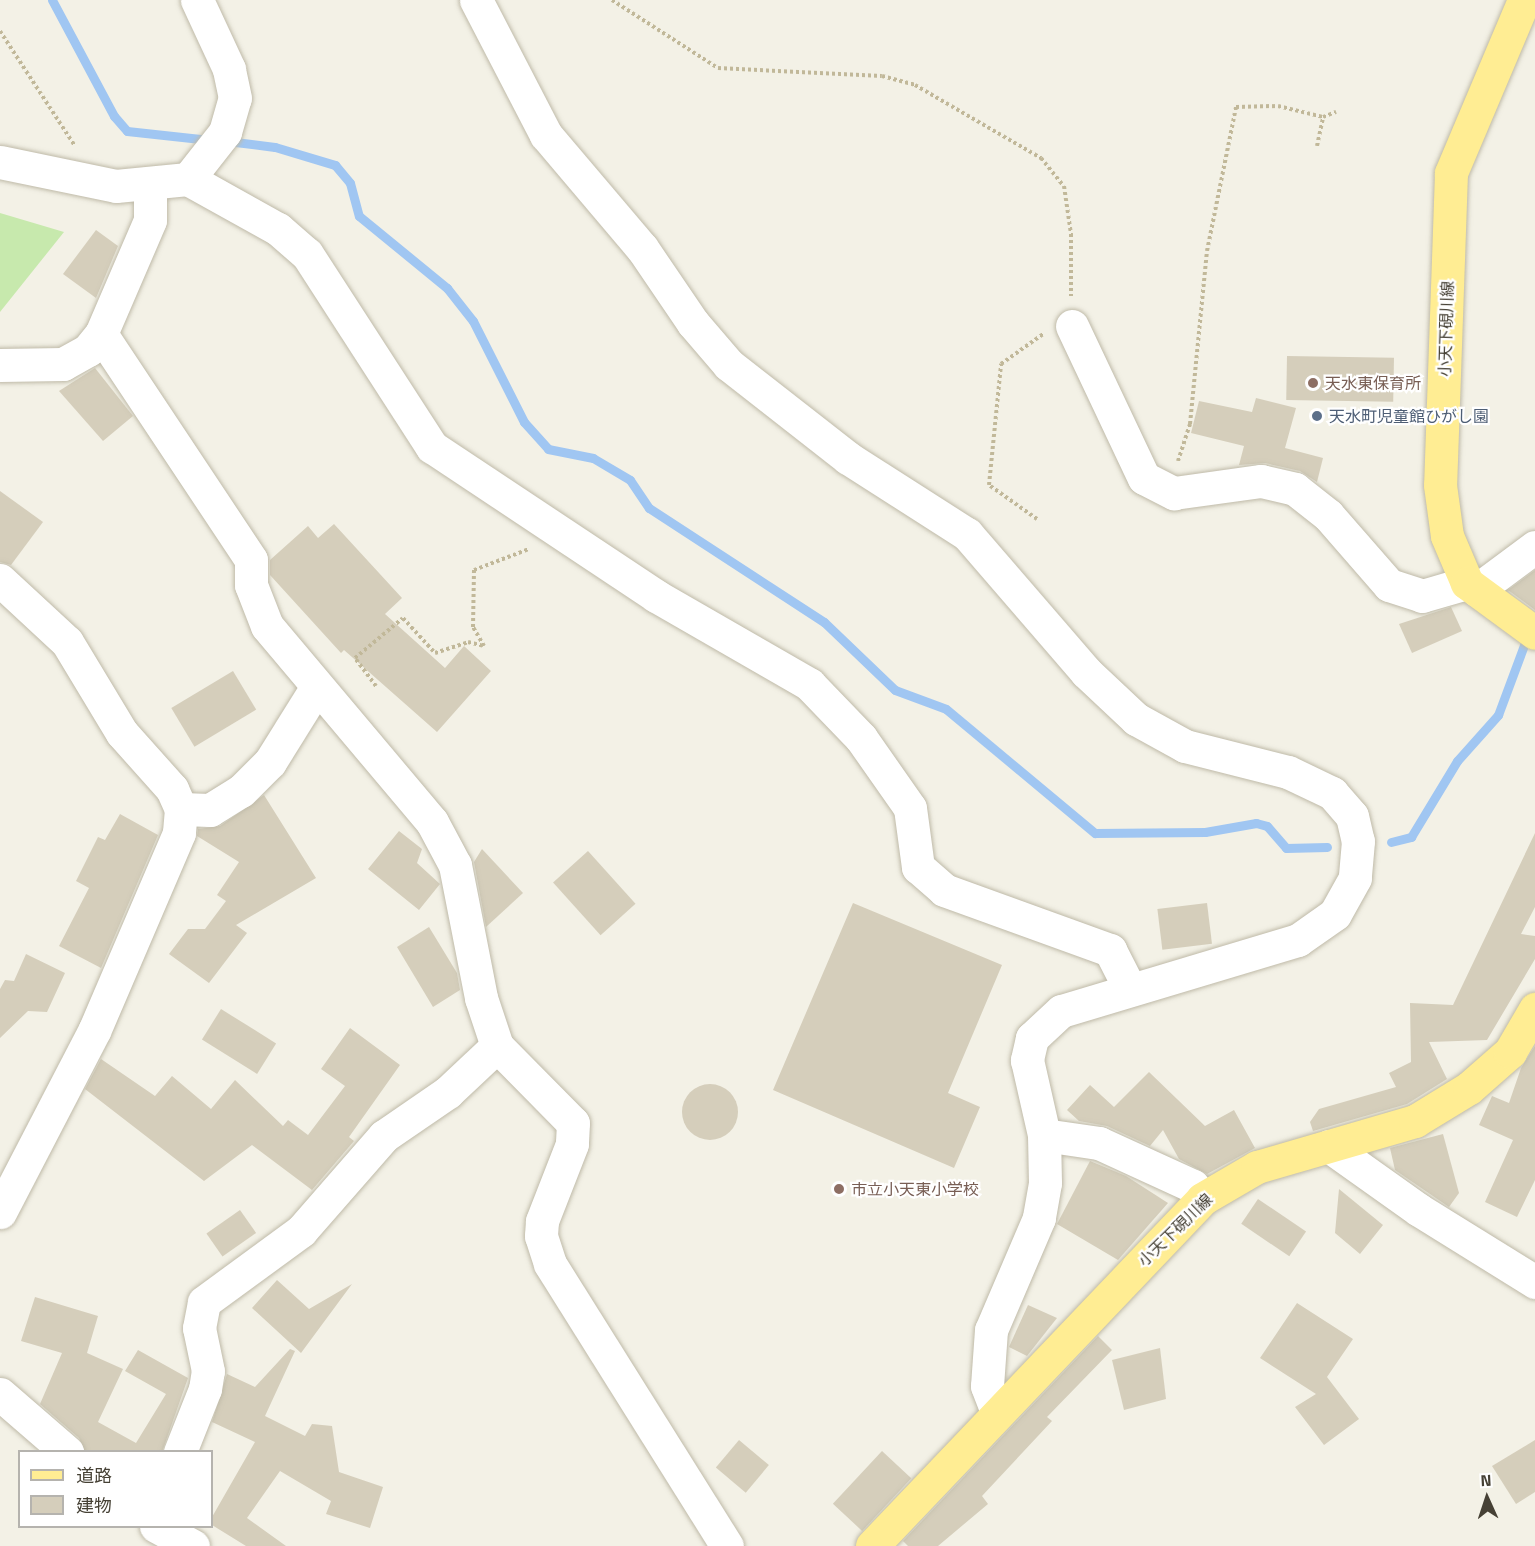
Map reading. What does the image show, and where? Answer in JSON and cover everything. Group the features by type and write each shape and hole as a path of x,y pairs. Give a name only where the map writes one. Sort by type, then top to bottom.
{"main road":[{"name":"小天下硯川線","path":"1472,587 1447,536 1440,485 1451,173 1524,0"},
{"path":"1472,587 1535,633"},
{"name":"小天下硯川線","path":"872,1546 996,1412 1202,1199 1257,1167 1415,1121 1469,1088 1510,1052 1535,1009"}],"street":[{"path":"188,178 219,142 235,98 231,79 197,0"},
{"path":"476,0 546,135 642,248 693,323 729,365 848,458 967,534 1086,672 1136,719 1185,746 1288,772 1332,793 1352,816 1358,841 1355,878 1335,914 1298,940 1061,1011 1032,1038 1027,1060 1044,1135 1045,1183 1039,1218 991,1330 986,1355 987,1386 996,1412"},
{"path":"0,162 116,186 188,178 278,229 307,254 432,447 656,596 808,684 861,738 910,808 918,867 944,890 1110,950 1130,989"},
{"path":"0,365 63,364 88,350 101,334 150,220 150,184"},
{"path":"1072,326 1144,478 1167,489 1198,493 1261,481 1295,489 1328,515 1389,585 1422,596 1472,587 1535,547"},
{"path":"101,334 251,560 251,585 267,626 316,688 432,822 455,865 481,998 497,1046 573,1123 572,1144 542,1221 541,1236 550,1264 727,1546"},
{"path":"0,580 67,642 122,733 172,789 181,809 179,833 94,1031 0,1212"},
{"path":"181,809 210,810 242,791 270,762 316,688"},
{"path":"181,1450 205,1389 208,1371 199,1328 204,1302 302,1231 384,1136 448,1092 497,1046"},
{"path":"1044,1135 1099,1143 1193,1186 1202,1199"},
{"path":"1329,1146 1419,1210 1535,1282"},
{"path":"0,1394 65,1450"},
{"path":"152,1534 193,1546"}],"path":[{"path":"612,0 718,68 882,76 915,85 1041,158 1064,186 1071,234 1072,326 1042,334 1001,364 989,485 1037,519"},
{"path":"0,30 81,155"},
{"path":"1167,489 1190,424 1207,251 1236,107 1278,106 1323,117 1336,112"},
{"path":"1317,146 1323,117"},
{"path":"376,686 355,658 403,618 435,653 468,642 484,646 473,627 474,570 547,542 555,529"}],"green space":[{"path":"0,213 64,232 0,312"}],"building":[{"path":"96,230 118,246 96,298 63,274"},
{"path":"1287,356 1394,358 1393,402 1286,400"},
{"path":"95,368 133,416 103,441 59,391"},
{"path":"1256,398 1296,408 1285,448 1323,458 1317,482 1300,471 1265,463 1239,465 1244,446 1191,433 1199,401 1252,412"},
{"path":"0,491 43,522 11,565 0,562"},
{"path":"334,524 402,598 385,614 445,668 464,646 491,671 437,732 344,650 341,653 270,575 270,560 308,526 318,538"},
{"path":"1535,570 1535,610 1508,590"},
{"path":"1451,607 1462,631 1412,653 1399,624"},
{"path":"233,671 256,710 194,747 171,708"},
{"path":"264,795 316,878 236,925 247,933 209,983 169,954 188,929 205,929 226,901 217,895 239,862 197,836 198,829 220,826"},
{"path":"120,814 158,835 101,968 59,946 89,888 76,881 98,837 105,840"},
{"path":"399,831 422,849 417,863 440,884 419,910 368,869"},
{"path":"1535,833 1535,907 1521,934 1535,936 1535,959 1487,1040 1429,1042 1447,1079 1407,1104 1313,1131 1310,1122 1319,1109 1396,1087 1389,1073 1411,1062 1410,1003 1453,1005"},
{"path":"482,849 523,893 486,927 474,862"},
{"path":"588,851 636,904 601,935 553,882"},
{"path":"853,903 1002,965 948,1093 980,1107 954,1168 773,1090"},
{"path":"1207,903 1212,944 1162,950 1157,909"},
{"path":"429,927 457,973 460,990 433,1007 397,947"},
{"path":"26,954 65,973 47,1012 28,1011 0,1038 0,989 5,980 14,981"},
{"path":"221,1009 276,1043 257,1074 202,1040"},
{"path":"350,1028 400,1065 349,1137 354,1141 312,1190 252,1145 204,1181 85,1089 101,1059 155,1096 172,1076 211,1109 235,1080 283,1126 288,1120 308,1135 345,1086 321,1069"},
{"path":"1535,1046 1535,1180 1517,1217 1485,1202 1513,1140 1479,1125 1492,1096 1509,1103 1521,1068"},
{"path":"1149,1072 1205,1126 1234,1110 1255,1148 1207,1174 1179,1159 1163,1130 1150,1146 1107,1126 1079,1121 1067,1110 1090,1085 1114,1107"},
{"path":"710,1084 721,1086 730,1092 736,1101 738,1112 736,1123 730,1132 721,1138 710,1140 699,1138 690,1132 684,1123 682,1112 684,1101 690,1092 699,1086"},
{"path":"1443,1134 1459,1193 1449,1207 1395,1170 1390,1148"},
{"path":"1090,1161 1126,1176 1168,1203 1118,1260 1057,1224"},
{"path":"1339,1189 1383,1225 1360,1254 1335,1233"},
{"path":"1258,1199 1306,1231 1289,1256 1241,1224"},
{"path":"240,1210 256,1233 222,1256 206,1234"},
{"path":"277,1280 309,1309 352,1284 301,1353 252,1308"},
{"path":"35,1297 98,1316 87,1353 123,1369 98,1422 136,1443 166,1394 125,1371 138,1350 188,1378 163,1450 84,1450 79,1438 40,1404 62,1353 21,1341"},
{"path":"1297,1303 1353,1339 1327,1377 1359,1419 1324,1445 1295,1407 1316,1394 1260,1358"},
{"path":"1028,1305 1057,1318 1027,1356 1009,1347"},
{"path":"1098,1336 1112,1350 1047,1417 1052,1421 982,1496 988,1504 938,1546 908,1546 903,1541"},
{"path":"1160,1348 1166,1399 1124,1410 1112,1360"},
{"path":"290,1349 295,1351 265,1416 305,1436 312,1424 332,1426 339,1472 383,1487 370,1528 326,1514 331,1501 280,1471 247,1518 286,1546 246,1546 213,1526 213,1515 255,1442 212,1422 227,1374 255,1387"},
{"path":"739,1440 769,1465 746,1493 716,1468"},
{"path":"1535,1440 1535,1492 1516,1504 1492,1466"},
{"path":"882,1451 911,1478 862,1531 833,1504"}],"waterway":[{"path":"52,0 114,116 127,131 210,140"},
{"path":"227,141 275,147 335,165 350,183 359,216 447,288 473,321 524,422 548,449 593,458 630,480 649,508 824,622 895,690 946,709 1095,833 1205,832 1256,823 1267,826 1286,848 1327,847"},
{"path":"1391,842 1411,837 1457,761 1498,715 1524,645"}],"place":[{"name":"天水東保育所","path":"1313,383"},
{"name":"天水町児童館ひがし園","path":"1317,416"},
{"name":"市立小天東小学校","path":"839,1189"}]}
